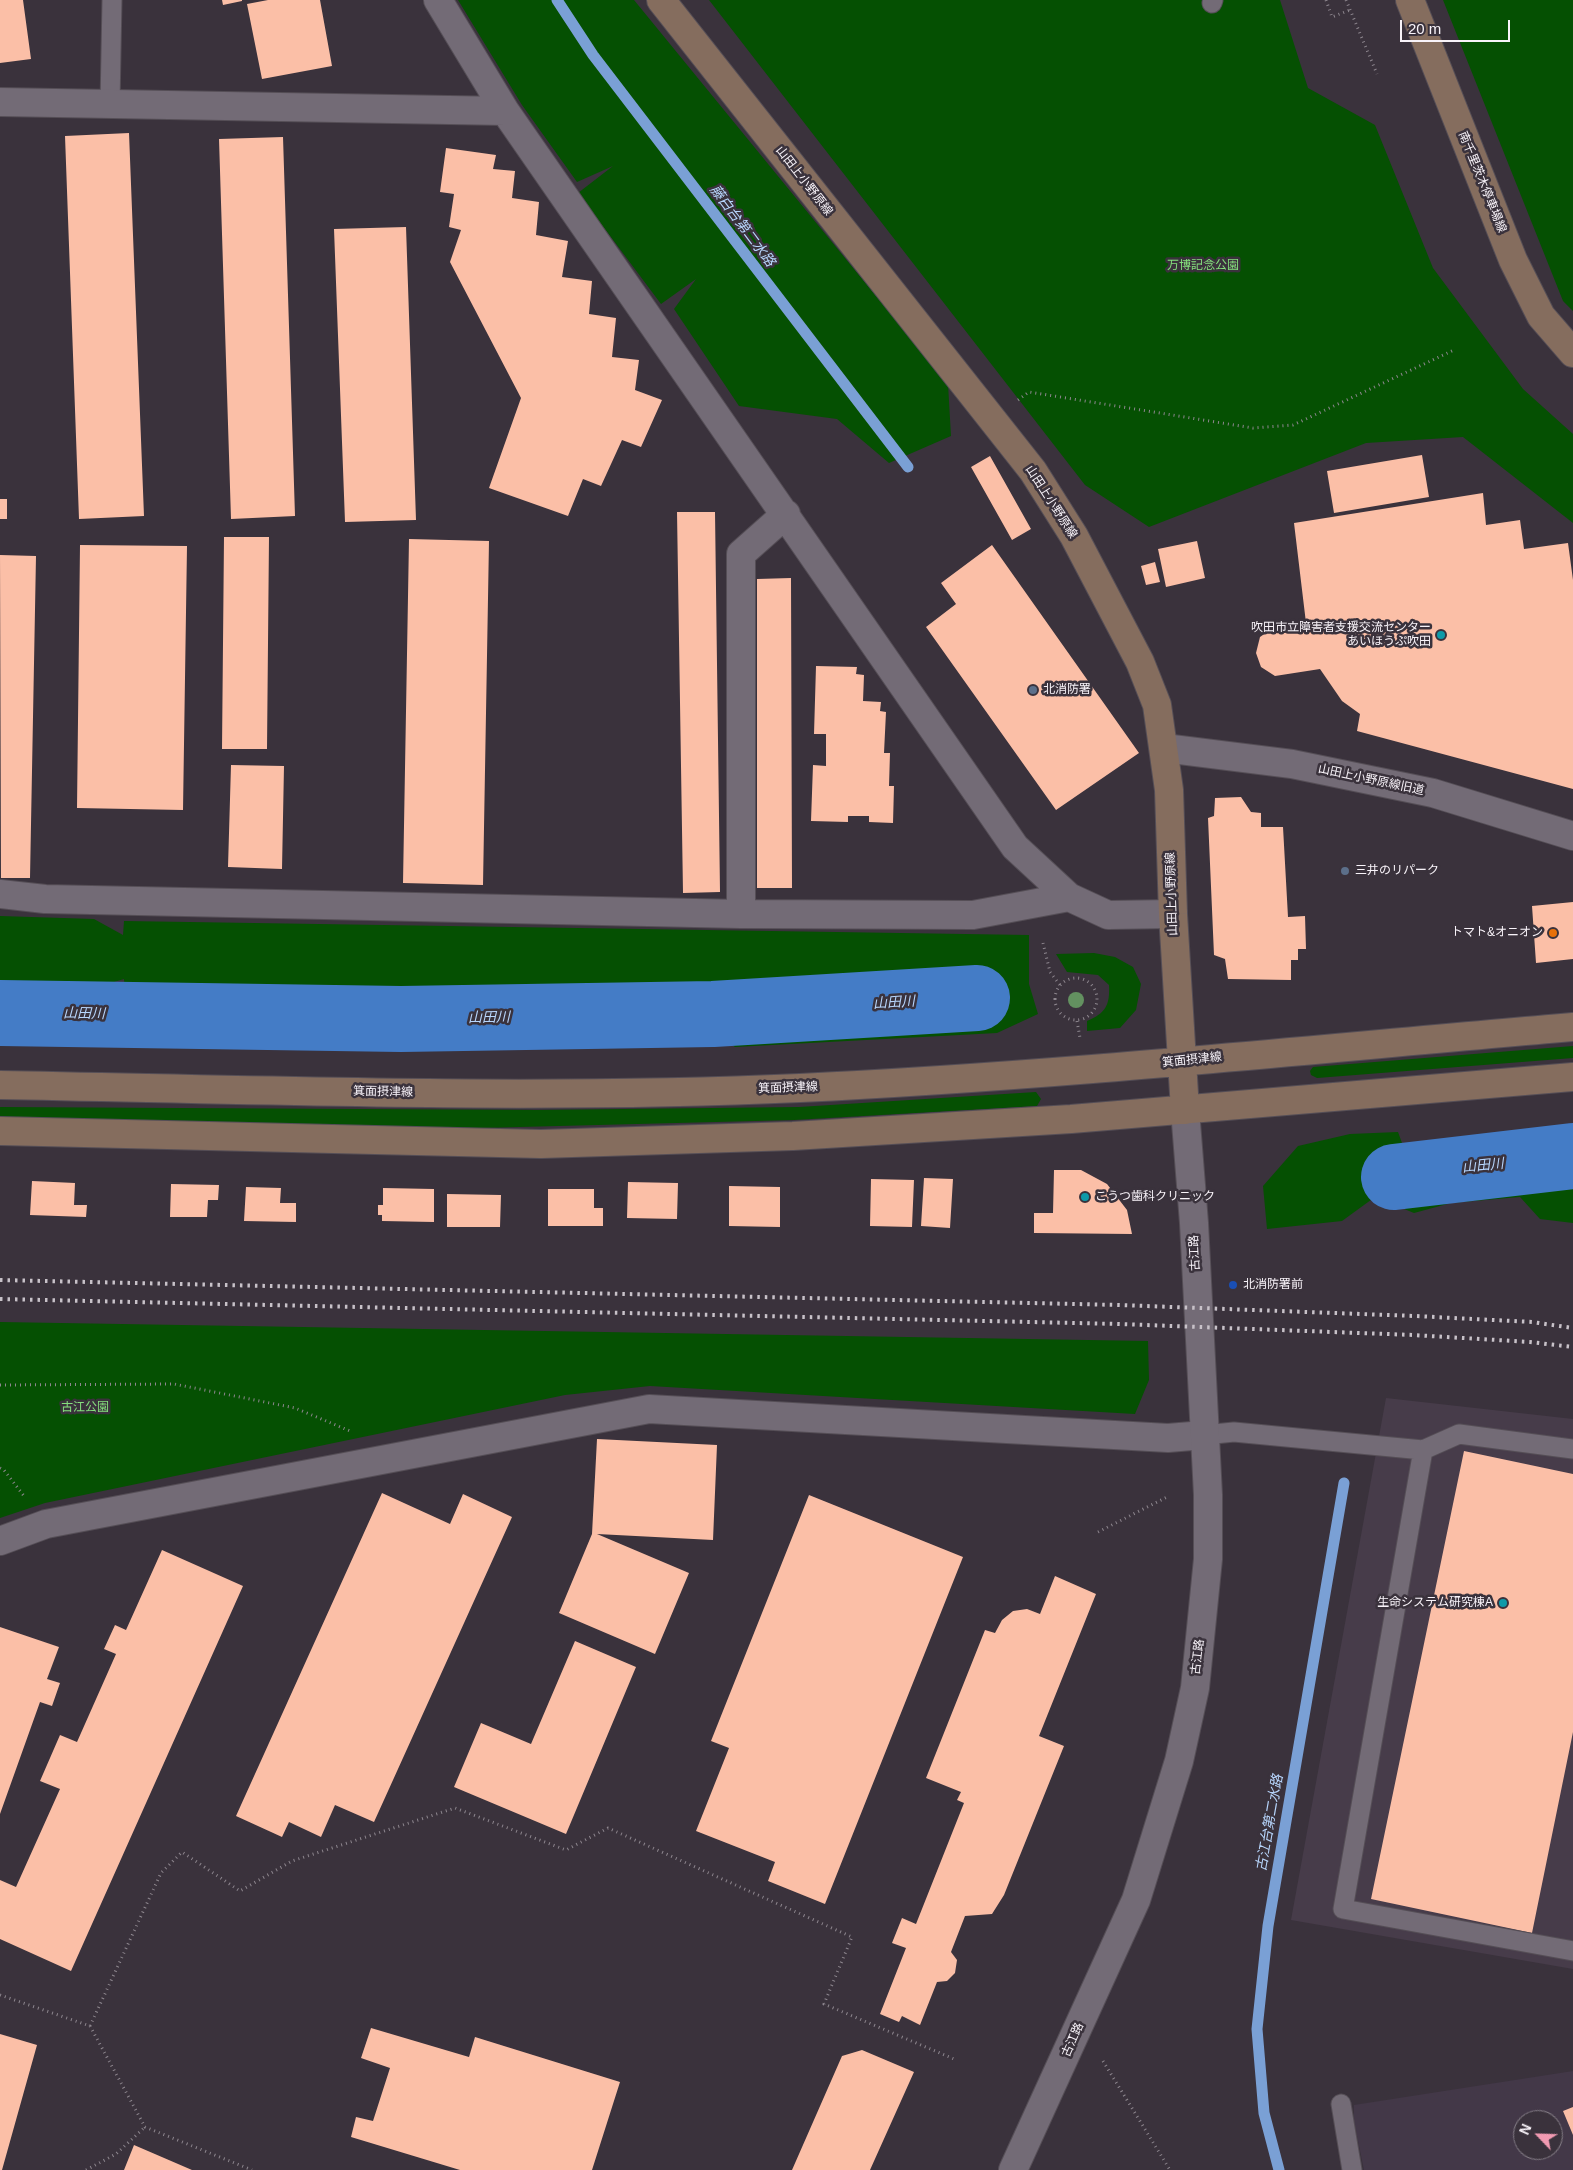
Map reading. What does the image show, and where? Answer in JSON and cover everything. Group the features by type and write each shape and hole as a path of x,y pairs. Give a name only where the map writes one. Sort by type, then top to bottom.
{"main road":[{"name":"山田上小野原線","path":"661,0 1033,471 1074,536 1140,662 1157,705 1169,790 1173,914 1184,1110"},
{"name":"南千里茨木停車場線","path":"1410,0 1513,260 1541,316 1573,353"},
{"name":"箕面摂津線","path":"0,1085 556,1095 799,1088 1062,1072 1573,1026"},
{"path":"0,1132 541,1144 793,1136 1184,1110 1573,1077"}],"street":[{"path":"438,0 505,111 786,514 1015,848 1069,897 1108,915 1173,914"},
{"path":"0,102 505,111"},
{"path":"741,914 741,554 786,514"},
{"name":"山田上小野原線旧道","path":"1164,748 1292,764 1432,793 1573,836"},
{"path":"0,894 45,900 741,914 973,916 1069,897"},
{"name":"古江路","path":"1013,2170 1136,1900 1179,1761 1195,1688 1208,1559 1194,1223 1184,1110"},
{"path":"0,1541 46,1524 649,1409 1168,1438 1204,1435"}],"lane":[{"path":"110,104 112,0"},
{"path":"1204,1435 1234,1432 1423,1450 1459,1434 1573,1449"},
{"path":"1423,1450 1343,1909 1573,1951"},
{"path":"1341,2104 1352,2170"}],"path":[{"path":"1326,0 1332,17 1350,10"},
{"path":"1346,0 1378,74"},
{"path":"1012,405 1029,392 1253,428 1293,425 1454,350"},
{"path":"1043,943 1050,972 1060,985"},
{"path":"1081,977 1094,986 1098,1001 1091,1014 1077,1021 1063,1017 1054,1004 1056,989 1060,985 1066,979 1081,977"},
{"path":"1077,1021 1081,1042"},
{"path":"0,1385 174,1384 295,1408 355,1434"},
{"path":"1098,1532 1169,1496"},
{"path":"90,2026 161,1873 182,1852 240,1891 292,1861 455,1808 566,1850 608,1828 852,1937 824,2004 954,2059"},
{"path":"0,1995 90,2026 145,2127 252,2170"},
{"path":"1103,2061 1170,2170"},
{"path":"86,2170 116,2154 145,2127"}],"shaded area":[{"path":"1386,1398 1573,1419 1573,1969 1291,1920"},
{"path":"1573,2071 1573,2170 1364,2170 1354,2121 1354,2105"}],"green space":[{"path":"458,0 634,0 948,384 951,436 889,463 837,419 739,406 674,309 696,279 661,304 578,193 613,166 577,182 522,105"},
{"name":"万博記念公園","path":"709,0 1280,0 1308,88 1375,125 1433,268 1523,389 1573,434 1573,523 1463,437 1366,443 1149,527 1085,485"},
{"path":"1443,0 1573,0 1573,311 1563,301"},
{"path":"0,916 94,919 123,935 124,921 1029,935 1029,984 1038,1014 997,1033 735,1047 711,1029 722,997 865,989 408,995 125,992 124,979 84,991 0,988","holes":["910,972 934,973 930,983 892,1009 871,989 886,989"]},
{"path":"1094,953 1115,957 1133,967 1141,984 1136,1010 1120,1028 1087,1031 1087,1021 1099,1015 1106,1008 1109,998 1109,985 1098,975 1067,972 1056,954"},
{"path":"1573,1046 1573,1058 1317,1078 1311,1075 1310,1071 1313,1067"},
{"path":"1036,1092 1041,1099 1037,1106 794,1120 480,1128 0,1120 0,1107 538,1110 799,1107"},
{"path":"1398,1132 1410,1165 1573,1171 1573,1223 1540,1219 1520,1197 1451,1203 1414,1213 1375,1197 1342,1221 1267,1229 1263,1186 1298,1146 1350,1134"},
{"name":"古江公園","path":"0,1322 1148,1341 1149,1380 1135,1414 650,1386 565,1395 45,1503 0,1518"}],"building":[{"path":"0,0 23,0 31,59 0,63"},
{"path":"222,0 242,0 242,1 223,5"},
{"path":"268,0 320,0 332,66 262,79 247,4"},
{"path":"129,133 144,516 79,519 65,136"},
{"path":"283,137 295,516 231,519 219,139"},
{"path":"446,148 496,155 493,169 515,171 512,198 539,202 536,235 568,241 562,277 592,281 589,314 616,318 612,357 639,360 635,390 662,400 641,447 622,440 601,486 583,479 568,516 489,488 521,398 450,262 461,230 449,227 454,194 440,192"},
{"path":"406,227 416,520 345,522 334,229"},
{"path":"1422,455 1429,497 1334,513 1327,471"},
{"path":"990,456 1031,529 1012,540 971,467"},
{"name":"吹田市立障害者支援交流センター あいほうぷ吹田","path":"1483,493 1486,525 1520,520 1524,549 1568,543 1573,580 1573,789 1357,731 1360,714 1342,701 1320,669 1275,676 1261,667 1256,653 1260,637 1273,628 1306,623 1294,523"},
{"path":"0,499 7,499 7,519 0,519"},
{"path":"677,512 715,512 720,892 683,893"},
{"path":"224,537 269,537 267,749 222,749"},
{"path":"409,539 489,541 483,885 403,883"},
{"path":"1197,541 1205,578 1166,587 1158,549"},
{"path":"80,545 187,546 183,810 77,808"},
{"name":"北消防署","path":"992,545 1139,753 1056,810 926,627 956,604 941,583"},
{"path":"0,555 36,556 30,878 1,878"},
{"path":"1155,562 1160,582 1146,585 1141,566"},
{"path":"791,578 792,888 757,888 757,579"},
{"path":"816,666 857,667 856,674 864,675 863,701 881,702 880,711 886,712 884,753 890,753 889,786 894,786 893,823 869,822 869,816 848,816 848,822 811,821 813,765 826,766 826,734 814,734"},
{"path":"231,765 284,766 282,869 228,867"},
{"path":"1241,797 1251,812 1261,813 1261,827 1283,827 1288,917 1305,916 1306,949 1298,949 1298,960 1291,960 1291,980 1228,979 1225,959 1214,955 1208,818 1214,816 1215,798"},
{"name":"トマト&オニオン","path":"1573,902 1573,959 1536,963 1532,906"},
{"name":"こうつ歯科クリニック","path":"1054,1170 1081,1170 1107,1184 1127,1210 1132,1234 1034,1233 1034,1213 1053,1213"},
{"path":"924,1178 953,1179 950,1228 921,1226"},
{"path":"871,1179 914,1180 912,1227 870,1226"},
{"path":"32,1181 75,1183 74,1205 87,1205 86,1217 30,1215"},
{"path":"628,1182 678,1183 677,1219 627,1218"},
{"path":"171,1184 219,1185 218,1200 208,1200 207,1217 170,1217"},
{"path":"729,1186 780,1187 780,1227 729,1226"},
{"path":"246,1187 281,1188 280,1203 296,1203 296,1222 244,1221"},
{"path":"383,1188 434,1189 434,1222 382,1221 382,1215 378,1215 378,1205 383,1205"},
{"path":"548,1189 594,1189 594,1208 603,1208 603,1226 548,1226"},
{"path":"447,1194 501,1195 500,1227 447,1227"},
{"path":"597,1439 717,1445 713,1540 597,1534 689,1573 655,1654 559,1613 592,1534"},
{"name":"生命システム研究棟A","path":"1464,1451 1573,1474 1573,1732 1532,1933 1371,1899"},
{"path":"382,1493 450,1524 463,1494 512,1517 374,1822 335,1805 321,1837 289,1822 282,1837 236,1816"},
{"path":"809,1495 963,1557 825,1904 768,1881 775,1862 696,1831 729,1748 711,1741"},
{"path":"162,1550 243,1586 71,1971 0,1939 0,1880 16,1887 60,1789 40,1781 60,1735 77,1742 116,1654 104,1649 115,1625 126,1630"},
{"path":"1055,1576 1096,1594 1039,1736 1064,1746 1004,1895 992,1914 965,1916 951,1952 957,1960 955,1973 947,1981 937,1982 920,2025 902,2016 899,2022 880,2014 906,1948 892,1943 902,1918 916,1924 964,1803 957,1800 961,1792 926,1778 985,1630 995,1633 1002,1620 1013,1611 1027,1609 1040,1614"},
{"path":"0,1627 59,1647 47,1679 60,1683 52,1706 40,1702 0,1814"},
{"path":"575,1641 636,1667 566,1834 454,1787 481,1723 531,1744"},
{"path":"371,2028 469,2057 475,2037 620,2082 592,2170 460,2170 351,2137 356,2117 373,2121 390,2068 361,2058"},
{"path":"0,2034 37,2045 2,2170 0,2170"},
{"path":"862,2050 914,2072 870,2170 792,2170 842,2056"},
{"path":"1573,2107 1573,2135 1563,2111"},
{"path":"134,2145 192,2170 124,2170"}],"waterway":[{"name":"藤白台第二水路","path":"557,0 593,55 908,467"},
{"name":"山田川","path":"0,1013 401,1019 713,1014 977,998"},
{"name":"山田川","path":"1394,1177 1573,1156"},
{"name":"古江台第二水路","path":"1279,2170 1264,2113 1257,2029 1268,1926 1344,1483"}],"railway":[{"path":"0,1280 1119,1305 1415,1316 1532,1322 1573,1328"},
{"path":"0,1299 1119,1324 1413,1335 1530,1342 1573,1347"}],"place":[{"name":"吹田市立障害者支援交流センター あいほうぷ吹田","path":"1441,635"},
{"name":"北消防署","path":"1033,690"},
{"name":"三井のリパーク","path":"1345,871"},
{"name":"トマト&オニオン","path":"1553,933"},
{"name":"こうつ歯科クリニック","path":"1085,1197"},
{"name":"北消防署前","path":"1233,1285"},
{"name":"生命システム研究棟A","path":"1503,1603"}]}
